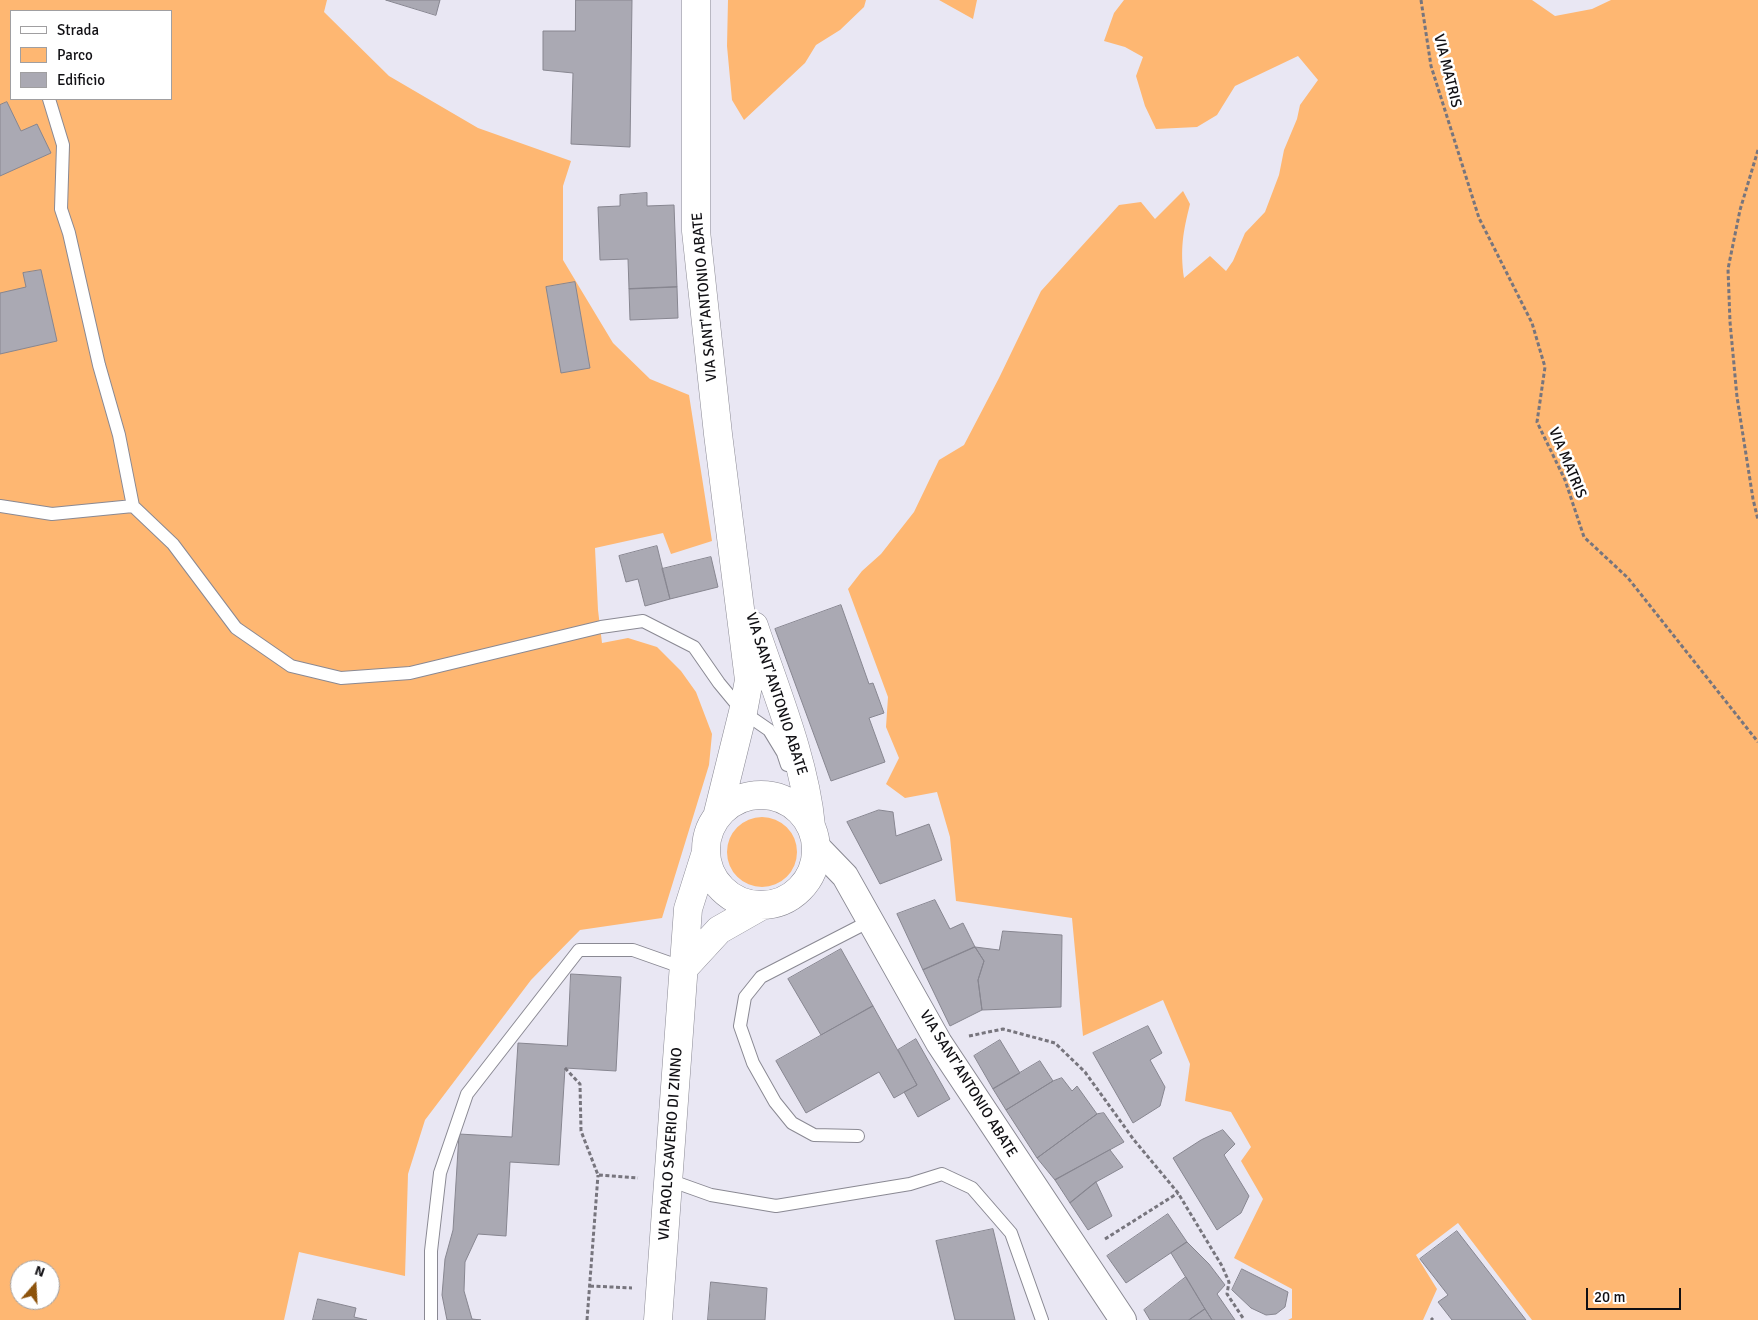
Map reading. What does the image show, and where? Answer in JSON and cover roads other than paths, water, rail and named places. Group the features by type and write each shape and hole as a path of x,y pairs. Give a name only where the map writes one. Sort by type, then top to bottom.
{"street":[{"name":"VIA SANT'ANTONIO ABATE","path":"696,0 696,230 749,680 717,817"},
{"name":"VIA SANT'ANTONIO ABATE","path":"734,563 809,798 809,828 845,876 939,1043 1123,1320"},
{"path":"756,795 780,798 809,828 815,864 808,880 796,893 780,902 763,905 741,902 723,890 710,873 706,852 708,833 717,817 734,802 756,795"},
{"name":"VIA PAOLO SAVERIO DI ZINNO","path":"658,1320 688,909 706,852"},
{"path":"684,968 719,930 763,905"}],"lane":[{"path":"49,100 63,145 61,209 69,232 99,365 119,436 133,506 173,544 236,628 291,666 340,678 410,673 601,626 643,621 694,647 719,683 743,712 769,730 783,753 809,828"},
{"path":"0,506 52,514 133,506"},
{"path":"858,1136 814,1135 792,1123 775,1102 753,1063 740,1026 745,998 761,977 870,921"},
{"path":"431,1320 432,1251 440,1174 468,1094 579,950 633,950 684,968"},
{"path":"669,1180 711,1195 776,1206 910,1184 942,1174 972,1188 1011,1233 1042,1320"}]}
